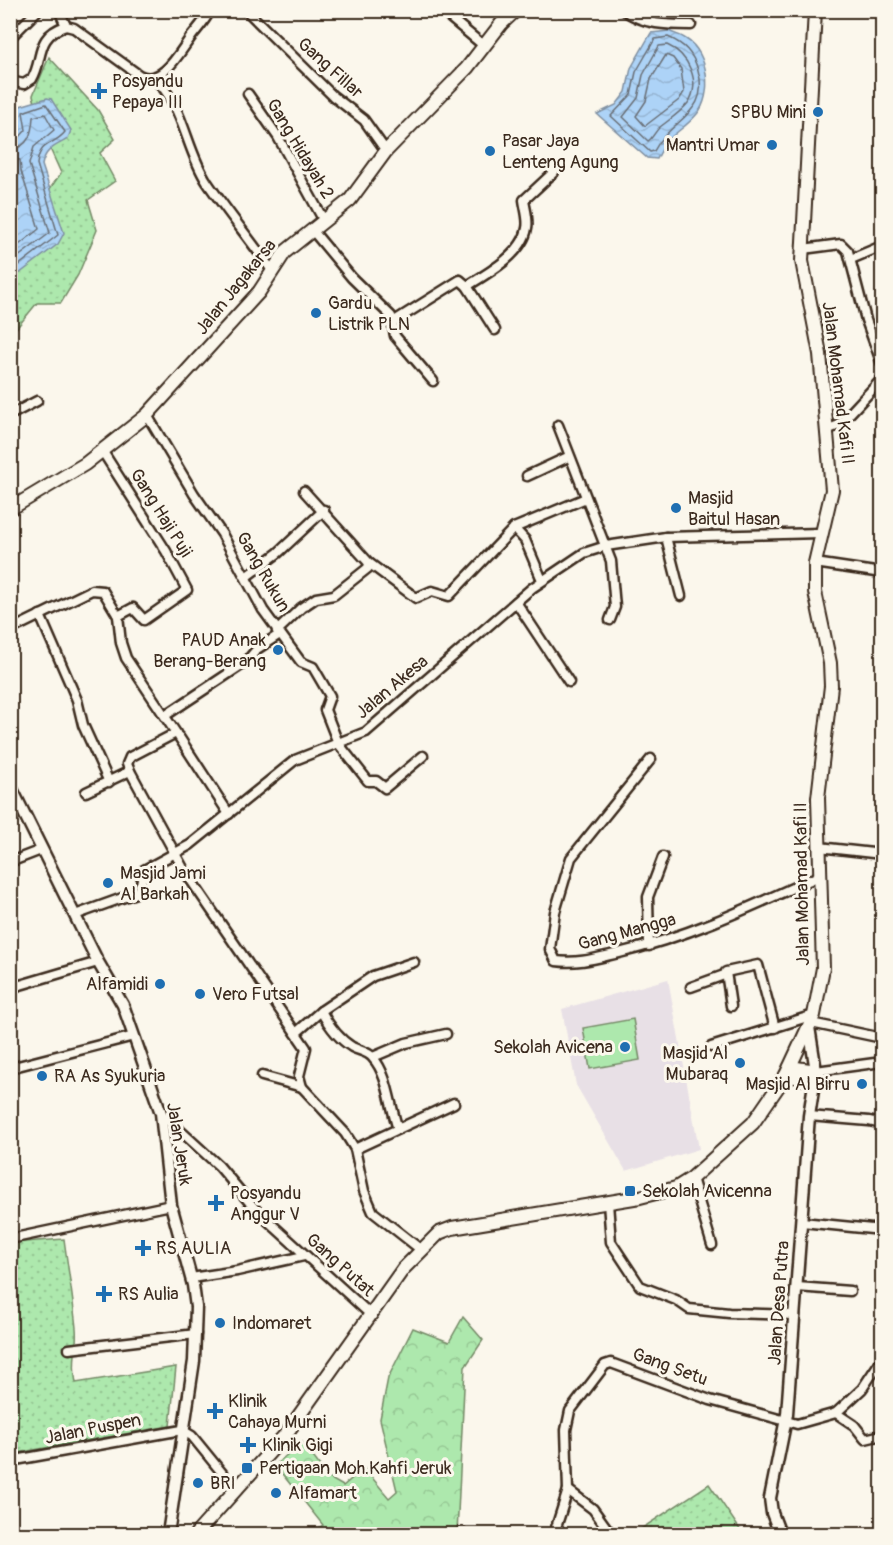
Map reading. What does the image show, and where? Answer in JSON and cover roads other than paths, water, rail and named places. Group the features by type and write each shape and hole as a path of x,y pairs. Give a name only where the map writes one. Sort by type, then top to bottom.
{"main road":[{"name":"Jalan Jagakarsa","path":"10,509 103,452 147,415 208,350 273,272 285,252 350,200 386,151 467,68 516,10"},
{"name":"Jalan Mohamad Kafi II","path":"196,1534 286,1434 392,1282 420,1249 439,1233 452,1228 608,1203 676,1188 693,1179 753,1123 788,1071 811,1022 824,968 819,847 819,778 831,686 830,663 815,592 815,563 820,533 832,490 829,429 820,354 802,261 815,10"},
{"path":"788,1071 816,1076"}],"street":[{"path":"10,38 38,10"},
{"path":"59,10 66,26"},
{"path":"10,81 24,84 32,80 42,45 58,29 66,26 74,28 139,75 153,77 172,63 210,10"},
{"path":"441,10 484,46"},
{"path":"624,10 633,17 657,24 691,25"},
{"name":"Gang Fillar","path":"250,11 333,96 364,120 386,151"},
{"path":"153,77 164,86 176,104 192,155 208,183 273,272"},
{"name":"Gang Hidayah 2","path":"248,94 282,143 324,221"},
{"path":"467,286 486,275 521,244 528,227 524,200 554,172"},
{"path":"313,231 352,278 391,315 395,336 433,381"},
{"path":"803,249 841,244 848,251 866,320 882,363"},
{"path":"851,259 882,246"},
{"path":"393,322 460,280 467,286 495,330"},
{"path":"829,429 839,425 882,379"},
{"path":"10,415 37,401"},
{"name":"Gang Rukun","path":"147,415 247,576 263,610 301,662 313,667 330,696 325,710 338,743"},
{"path":"558,425 568,457 611,561 615,607 610,620"},
{"name":"Gang Haji Puji","path":"103,452 166,550 187,588 187,593 144,621 133,609 118,616"},
{"path":"527,476 568,457"},
{"path":"304,491 324,510 369,563 416,598 432,591 449,596 514,528 586,498"},
{"path":"247,576 278,553 324,510"},
{"path":"514,528 525,540 542,580"},
{"name":"Jalan Akesa","path":"75,915 136,893 140,888 144,870 174,854 229,814 295,760 366,732 542,580 584,553 606,546 666,537 820,533"},
{"path":"666,537 681,596"},
{"path":"166,715 246,662 301,608 316,598 334,595 368,568 369,563"},
{"path":"815,563 882,573"},
{"path":"10,630 98,589 103,591 118,616 121,643 126,658 176,733 130,757 127,764 130,771 174,854 306,1048 299,1076 302,1087 345,1132 355,1149 363,1191 373,1212 420,1249"},
{"path":"516,602 569,682"},
{"path":"40,615 77,700 83,725 109,782"},
{"path":"179,737 229,814"},
{"path":"338,743 368,781 376,781 386,788 423,756"},
{"name":"Gang Mangga","path":"651,759 571,858 555,912 550,949 556,961 575,963 649,946 716,923 821,875"},
{"path":"86,792 130,771"},
{"name":"Jalan Jeruk","path":"10,785 40,850 123,1005 161,1113 171,1205 191,1278 196,1307 194,1361 168,1534"},
{"path":"819,847 882,854"},
{"path":"10,862 40,850"},
{"path":"649,946 648,897 663,857"},
{"path":"10,988 98,962"},
{"path":"296,1033 321,1011 373,976 414,962"},
{"path":"691,987 729,971 756,964 759,966 775,1028"},
{"path":"724,975 731,1006"},
{"path":"321,1011 331,1026 351,1046 373,1057 385,1079 389,1104 398,1129"},
{"path":"711,1047 775,1028 811,1022 882,1038"},
{"name":"Jalan Desa Putra","path":"780,1534 772,1513 770,1498 789,1395 809,1116 816,1076 811,1022"},
{"path":"373,1057 406,1043 446,1034"},
{"path":"10,1068 134,1036"},
{"path":"816,1076 882,1062"},
{"path":"262,1076 302,1087"},
{"path":"355,1149 454,1103"},
{"name":"Gang Putat","path":"161,1113 219,1166 256,1210 371,1315"},
{"path":"809,1116 869,1120 882,1124"},
{"path":"693,1179 712,1245"},
{"path":"608,1203 611,1242 640,1286 676,1300 689,1309 795,1315"},
{"path":"10,1239 171,1205"},
{"path":"802,1222 882,1230"},
{"path":"191,1278 237,1271 304,1256"},
{"path":"797,1287 850,1291"},
{"path":"69,1349 195,1334"},
{"path":"786,1419 797,1424 836,1413 862,1389 882,1359"},
{"name":"Gang Setu","path":"568,1490 566,1430 570,1410 605,1365 611,1363 710,1400 786,1419"},
{"path":"836,1413 855,1425 865,1439 882,1435"},
{"path":"182,1430 192,1436 236,1490"},
{"name":"Jalan Puspen","path":"10,1461 182,1430"},
{"path":"554,1534 568,1490 593,1509 611,1534"}],"water":[{"path":"669,31 682,36 694,45 704,64 707,86 702,106 697,114 666,143 657,159 647,158 597,114 616,105 626,92 631,68 651,33"},
{"path":"47,98 51,99 71,130 68,139 48,152 42,165 64,233 58,244 11,280 11,137 20,127 15,112 20,106"}],"place":[{"name":"Posyandu Pepaya III","path":"99,91"},
{"name":"SPBU Mini","path":"818,112"},
{"name":"Mantri Umar","path":"772,145"},
{"name":"Pasar Jaya Lenteng Agung","path":"490,151"},
{"name":"Gardu Listrik PLN","path":"316,313"},
{"name":"Masjid Baitul Hasan","path":"676,508"},
{"name":"PAUD Anak Berang-Berang","path":"278,650"},
{"name":"Masjid Jami Al Barkah","path":"108,883"},
{"name":"Alfamidi","path":"160,984"},
{"name":"Vero Futsal","path":"200,994"},
{"name":"Sekolah Avicena","path":"625,1047"},
{"name":"Masjid Al Mubaraq","path":"740,1063"},
{"name":"RA As Syukuria","path":"42,1076"},
{"name":"Masjid Al Birru","path":"862,1084"},
{"name":"Sekolah Avicenna","path":"630,1191"},
{"name":"Posyandu Anggur V","path":"216,1203"},
{"name":"RS AULIA","path":"143,1248"},
{"name":"RS Aulia","path":"104,1294"},
{"name":"Indomaret","path":"220,1323"},
{"name":"Klinik Cahaya Murni","path":"215,1411"},
{"name":"Klinik Gigi","path":"248,1445"},
{"name":"Pertigaan Moh.Kahfi Jeruk","path":"247,1468"},
{"name":"BRI","path":"198,1483"},
{"name":"Alfamart","path":"276,1493"}]}
